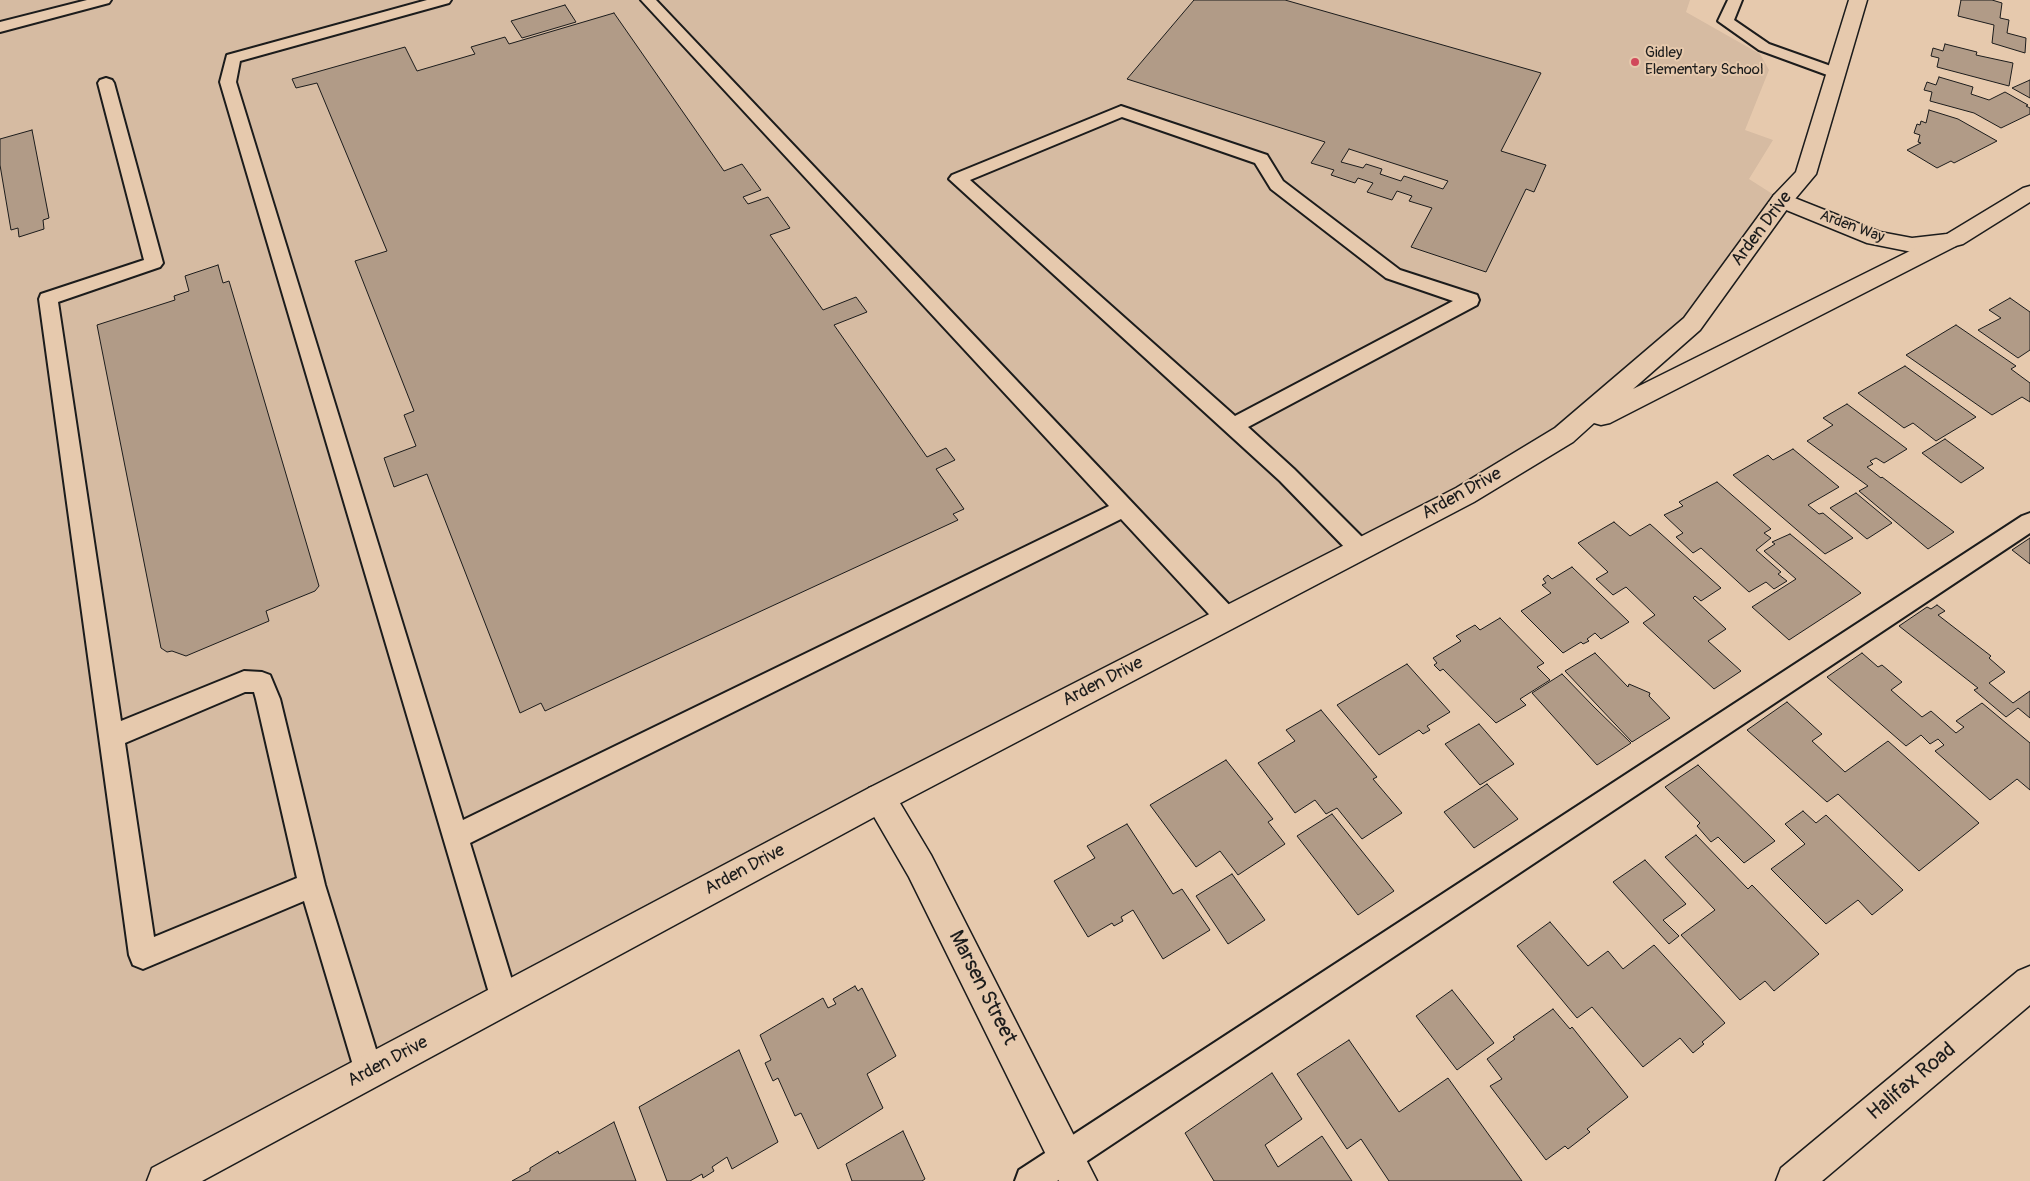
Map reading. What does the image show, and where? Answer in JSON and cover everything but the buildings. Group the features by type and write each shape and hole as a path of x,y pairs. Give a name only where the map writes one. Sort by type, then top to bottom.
{"street":[{"name":"Arden Drive","path":"166,1181 880,798 1464,495 1564,434 1692,324 1782,200 1806,174 1858,0"},
{"name":"Arden Way","path":"1782,200 1875,238 1912,245 1948,241 2030,193"},
{"path":"1564,434 1948,241"},
{"name":"Marsen Street","path":"880,798 920,866 1073,1169"},
{"name":"Halifax Road","path":"1794,1181 2030,983"}],"lane":[{"path":"0,27 104,0"},
{"path":"444,0 233,58 228,82 504,1000"},
{"path":"648,0 1227,618"},
{"path":"1735,0 1726,21 1764,47 1836,72"},
{"path":"106,83 154,263 48,299 143,956 312,885"},
{"path":"1233,426 1470,300 1393,274 1277,185 1261,159 1121,111 958,179 1287,475 1360,549"},
{"path":"455,837 1124,508"},
{"path":"1030,1181 1073,1169 2030,522"},
{"path":"111,737 244,681 262,682 268,699 312,885 369,1072"}],"shaded area":[{"path":"0,0 1690,0 1686,12 1760,54 1769,70 1745,130 1773,140 1749,179 1782,200 1692,324 1564,435 152,1181 0,1181"}],"place":[{"name":"Gidley Elementary School","path":"1635,62"}]}
